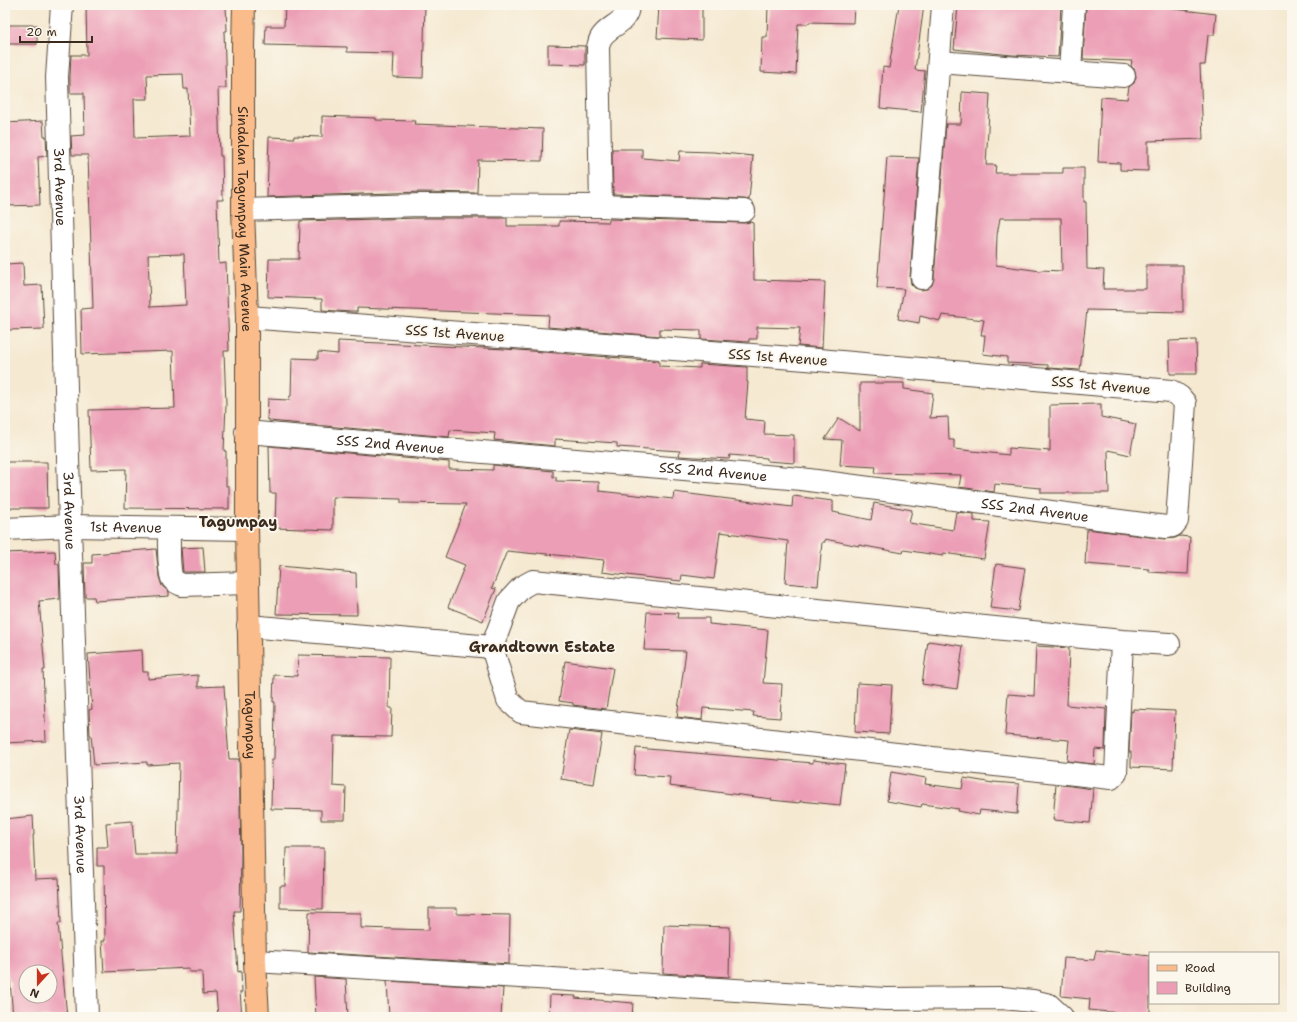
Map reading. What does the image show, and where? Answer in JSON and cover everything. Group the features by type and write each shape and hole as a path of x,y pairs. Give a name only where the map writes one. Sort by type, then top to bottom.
{"main road":[{"name":"Sindalan Tagumpay Main Avenue","path":"244,5 243,210 248,317 246,432"},
{"name":"Tagumpay","path":"246,432 248,626 255,961 258,1017"}],"street":[{"name":"3rd Avenue","path":"62,5 57,77 70,526 87,1017"},
{"path":"601,206 598,47 601,37 622,21 628,10 628,5"},
{"path":"922,278 943,5"},
{"path":"1070,72 1074,5"},
{"path":"939,62 1124,76"},
{"path":"243,210 422,205 601,206 744,211"},
{"name":"SSS 1st Avenue","path":"248,317 819,360 1171,391 1180,397 1185,403 1177,522"},
{"name":"SSS 2nd Avenue","path":"246,432 801,479 1166,526 1173,526 1177,522"},
{"name":"1st Avenue","path":"5,529 70,526 247,529"},
{"path":"169,528 170,572 173,580 177,583 182,585 248,583"},
{"path":"1122,641 1116,773 1111,778 521,712 508,700 492,647 509,601 522,587 533,581 1122,641 1169,644"},
{"path":"248,626 492,647"},
{"path":"255,961 885,999 1002,998 1032,1001 1049,1005 1062,1017"}],"building":[{"path":"86,5 226,5 227,31 224,31 226,88 218,88 223,200 217,200 219,264 226,263 229,351 224,351 226,405 224,451 226,451 226,486 229,486 229,509 125,508 126,469 91,470 89,410 175,408 173,351 82,354 81,309 93,308 88,155 72,155 71,136 85,135 84,93 70,93 70,77 71,55 87,55","holes":["183,74 184,89 188,89 190,136 135,138 134,99 148,99 147,75","184,254 186,305 150,307 148,255"]},
{"path":"285,5 425,5 423,78 393,77 394,53 347,52 347,47 265,45 266,26 284,26"},
{"path":"659,5 702,5 702,40 657,38"},
{"path":"768,5 854,5 853,23 809,22 808,24 798,24 796,74 761,72 762,37 767,37"},
{"path":"899,5 924,5 915,70 925,71 921,112 880,108 883,67 889,68"},
{"path":"958,5 1061,5 1058,57 1012,55 954,49"},
{"path":"1086,5 1174,5 1174,9 1216,14 1214,35 1208,35 1205,65 1200,65 1203,139 1148,141 1148,171 1120,170 1120,163 1098,162 1101,97 1127,99 1129,87 1134,83 1136,77 1135,70 1131,66 1132,61 1083,59"},
{"path":"5,25 37,25 37,44 5,44"},
{"path":"548,45 585,46 585,65 548,64"},
{"path":"962,92 990,94 986,165 996,165 995,173 1063,173 1063,168 1084,168 1087,269 1104,270 1103,289 1146,289 1146,265 1183,265 1183,312 1087,310 1080,370 1048,368 1048,365 1007,363 1007,357 983,354 985,335 981,335 984,320 942,315 940,321 920,316 919,323 898,319 904,289 877,288 887,157 919,158 910,277 911,284 915,288 921,290 927,289 932,285 934,279 946,124 961,124","holes":["1000,218 1061,218 1062,271 1041,271 996,265 997,235"]},
{"path":"322,116 415,121 414,124 543,129 542,161 478,160 477,193 422,192 267,197 269,137 322,137"},
{"path":"43,121 44,136 46,136 47,156 38,157 40,205 5,206 5,123"},
{"path":"612,149 642,149 642,158 679,161 680,151 713,152 753,156 749,200 613,194"},
{"path":"422,218 507,218 507,226 559,226 559,221 609,222 609,219 750,222 753,223 754,280 825,282 822,348 798,346 800,328 757,327 757,339 749,339 749,342 701,339 701,330 660,329 660,336 548,327 549,315 357,308 357,312 351,312 322,310 322,299 268,297 269,259 299,259 300,221"},
{"path":"23,263 24,286 42,285 44,329 7,330 5,264"},
{"path":"1196,340 1197,374 1170,374 1169,341"},
{"path":"338,341 505,349 659,361 659,366 700,368 700,364 747,367 748,382 745,419 765,421 764,434 794,435 794,463 767,461 767,458 730,455 729,459 679,456 680,451 617,447 617,443 555,439 555,446 494,440 495,433 450,430 449,437 269,421 269,419 267,419 268,399 289,400 291,396 292,358 318,359 318,352 338,354"},
{"path":"860,383 904,383 904,389 933,393 930,418 948,417 949,440 954,440 954,449 1009,455 1009,448 1050,451 1050,405 1101,404 1101,417 1136,424 1130,455 1108,450 1109,493 1041,493 1041,488 995,484 994,492 959,487 961,475 875,473 876,467 840,465 842,440 825,439 839,418 860,431"},
{"path":"269,446 449,462 449,469 493,470 493,465 553,471 553,477 556,477 556,481 599,482 599,491 673,499 674,492 792,507 793,496 833,501 833,512 871,520 874,503 912,510 909,523 953,530 956,512 974,514 974,521 990,522 984,559 944,553 943,556 904,550 903,553 825,539 825,542 822,542 818,586 785,583 788,541 720,532 714,579 682,575 681,581 602,572 604,560 507,551 492,588 496,589 483,621 448,607 465,565 445,557 466,504 401,503 401,499 333,497 333,530 275,528 276,493 270,493"},
{"path":"5,462 47,462 48,508 5,508"},
{"path":"1087,529 1165,539 1179,536 1190,537 1188,574 1149,572 1149,569 1085,564"},
{"path":"203,547 205,572 183,572 181,548"},
{"path":"156,549 159,577 162,586 169,592 169,596 95,601 94,597 85,597 84,563 92,563 92,554"},
{"path":"55,551 56,564 59,564 60,599 39,601 45,670 43,670 46,741 5,743 5,553"},
{"path":"996,564 1025,568 1018,611 990,608"},
{"path":"279,566 356,573 357,615 276,614"},
{"path":"647,612 678,613 677,618 709,618 709,624 768,630 763,683 782,684 780,718 753,716 754,712 703,708 702,720 677,717 686,651 644,650"},
{"path":"928,641 963,646 957,689 922,684"},
{"path":"1036,646 1069,648 1067,705 1106,709 1105,750 1095,749 1094,764 1067,761 1069,740 1005,735 1008,694 1034,696"},
{"path":"142,650 143,672 148,672 148,679 198,675 198,687 224,686 229,759 239,759 241,855 240,911 234,911 238,972 241,971 242,992 240,992 242,1017 218,1017 216,993 203,994 202,972 189,972 189,968 104,972 102,941 105,941 104,866 97,866 97,847 108,847 106,823 132,821 135,854 177,854 179,763 147,765 147,762 94,765 90,735 89,710 92,709 88,654"},
{"path":"298,655 390,657 389,708 392,708 391,737 334,736 333,786 346,787 345,820 321,820 321,810 271,809 272,760 274,760 274,675 297,676"},
{"path":"565,661 613,668 606,709 573,705 573,703 559,701"},
{"path":"857,683 892,685 889,734 855,732"},
{"path":"1133,709 1175,711 1173,769 1131,767 1131,752 1129,752 1131,711 1133,712"},
{"path":"569,730 602,734 594,784 561,779"},
{"path":"636,748 813,763 813,760 845,764 840,805 771,800 772,799 669,786 670,777 634,775"},
{"path":"891,772 926,778 925,784 962,789 964,778 993,783 1019,784 1017,814 980,810 979,815 958,811 959,809 922,804 921,807 887,801"},
{"path":"1056,784 1093,789 1090,823 1053,820"},
{"path":"33,816 35,879 59,878 61,923 58,923 67,1017 13,1017 5,947 5,819"},
{"path":"286,848 324,848 323,909 280,908 280,886 285,886"},
{"path":"429,908 457,908 457,914 510,915 509,964 308,952 309,912 361,913 361,928 429,930"},
{"path":"664,925 730,927 729,977 663,973"},
{"path":"1096,950 1149,956 1150,1016 1089,1010 1090,999 1061,996 1064,958 1094,960"},
{"path":"314,977 346,979 348,1017 316,1017"},
{"path":"387,981 503,988 501,1017 389,1017"},
{"path":"550,995 576,996 575,998 633,1003 632,1017 549,1017"}],"district":[{"name":"Tagumpay","path":"238,522"},
{"name":"Grandtown Estate","path":"542,647"}]}
